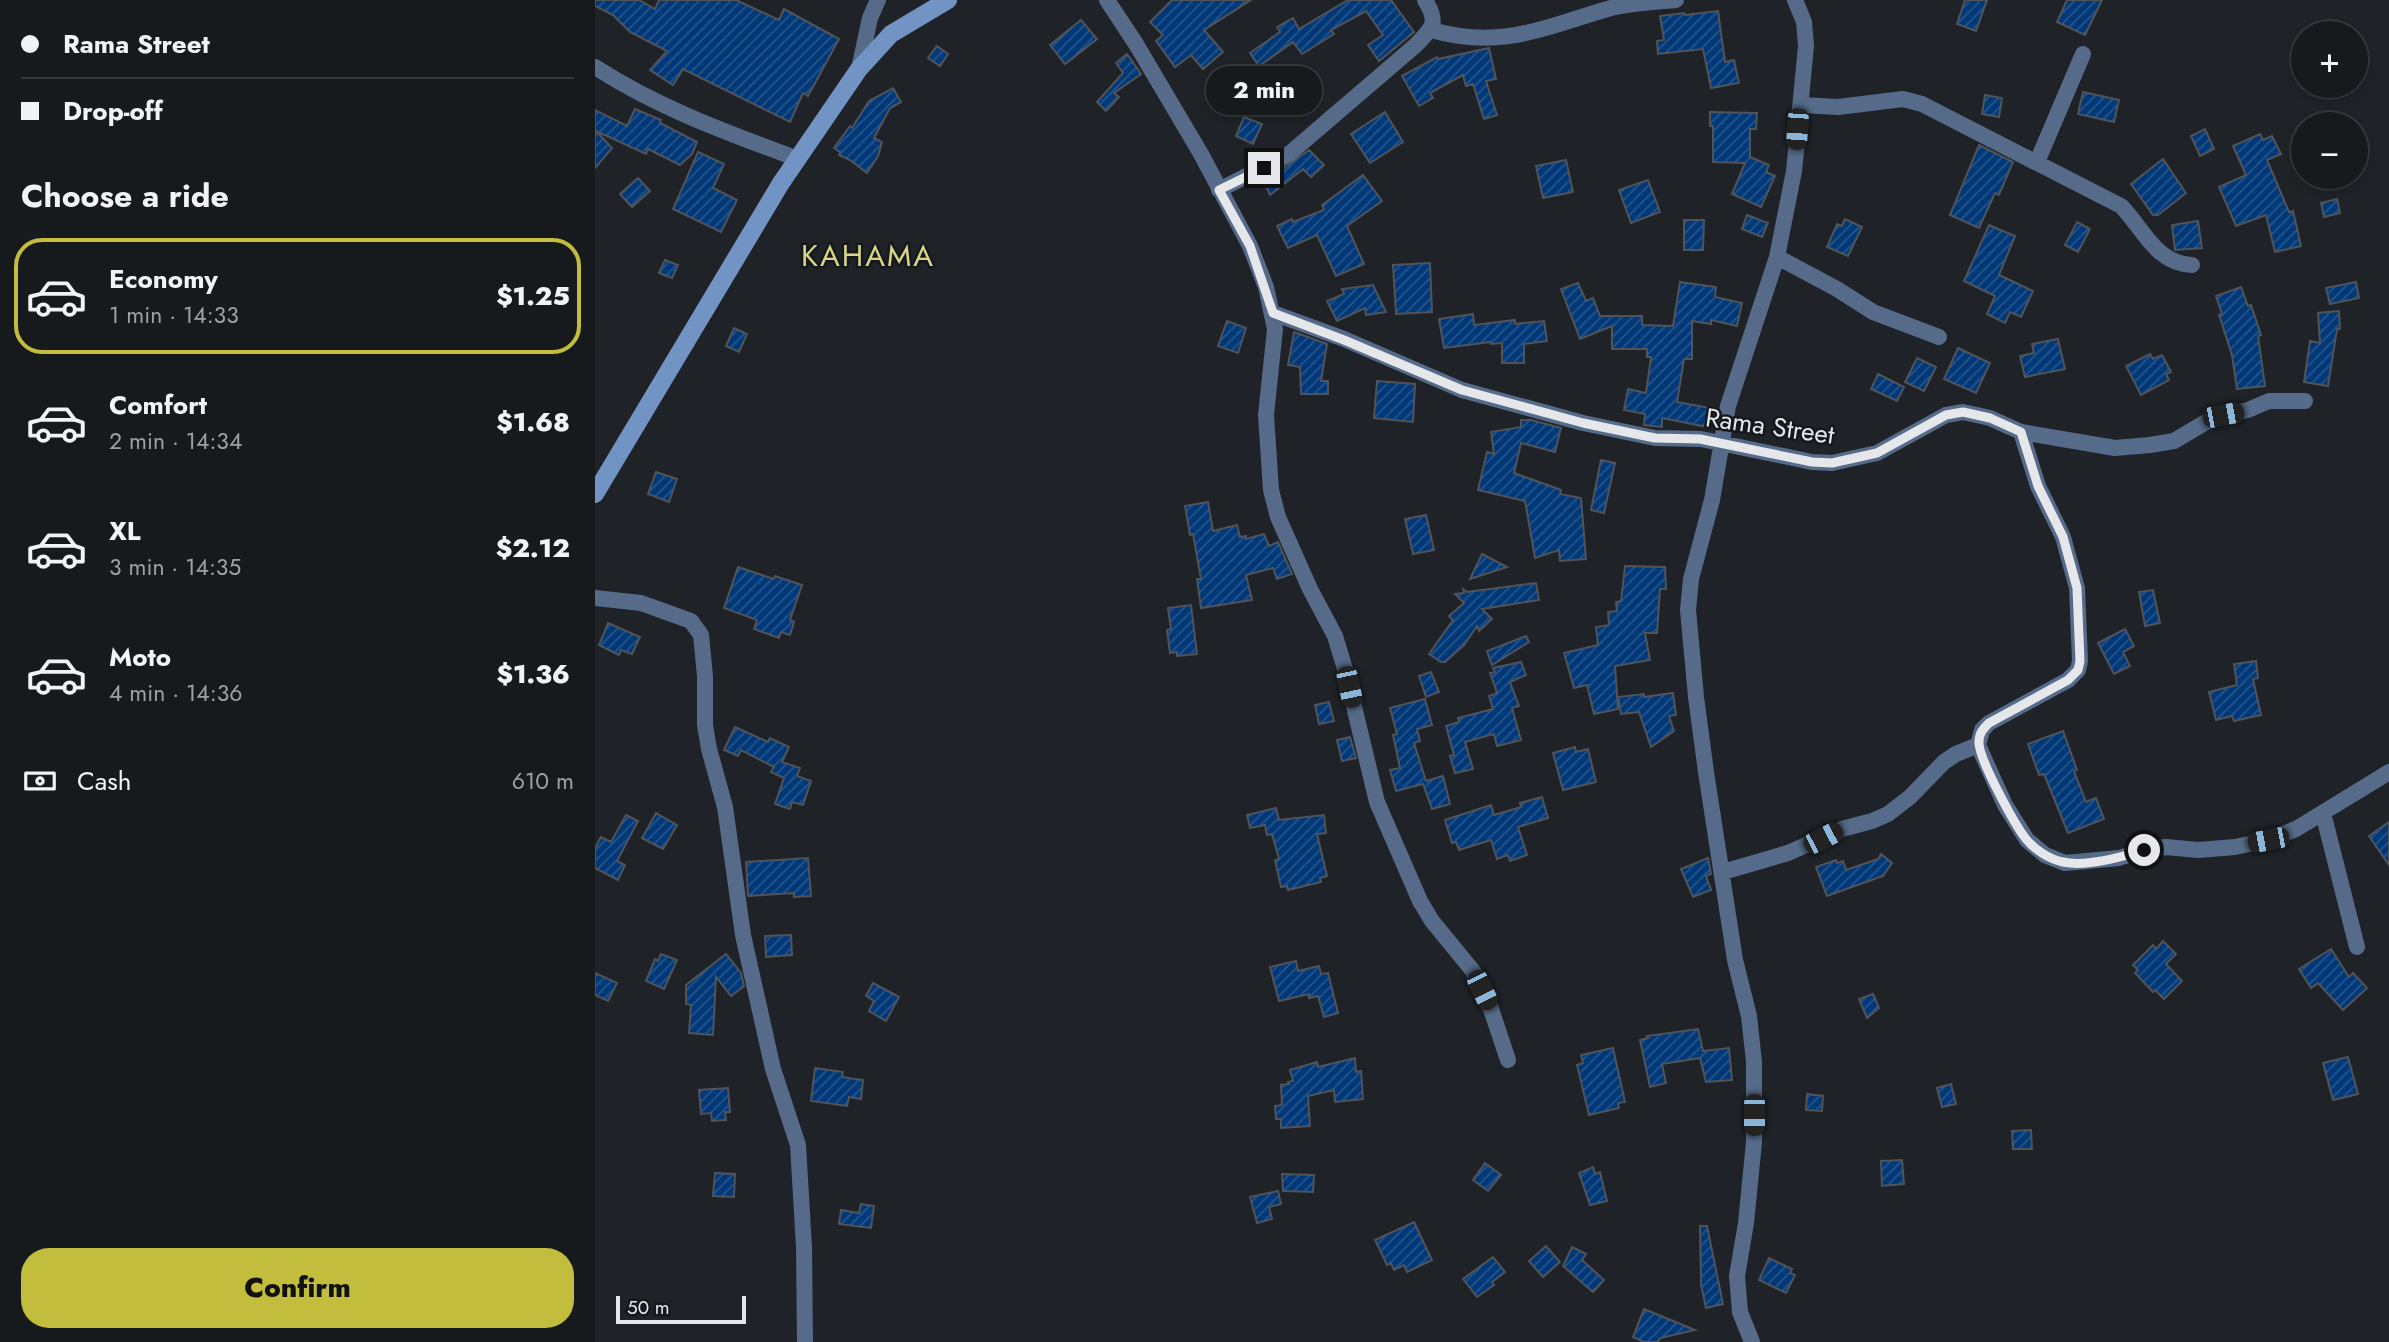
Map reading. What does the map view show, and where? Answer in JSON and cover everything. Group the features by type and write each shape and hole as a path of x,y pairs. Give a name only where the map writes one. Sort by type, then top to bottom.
{"main road":[{"path":"595,494 781,183 859,69 891,34 947,0"}],"street":[{"path":"859,69 870,18 877,0"},
{"path":"1107,0 1136,44 1250,246 1273,313 1275,329 1266,415 1271,490 1277,517 1335,636 1381,812 1420,901 1432,921 1473,971 1491,1009 1509,1060"},
{"path":"1219,190 1289,154 1377,81 1431,30 1433,14 1425,0"},
{"path":"1431,30 1459,38 1483,39 1520,35 1639,2 1676,0"},
{"path":"1752,1342 1740,1312 1737,1276 1746,1223 1754,1142 1754,1062 1749,1016 1735,960 1696,697 1688,610 1691,579 1712,500 1728,406 1777,257 1794,170 1806,33 1795,0"},
{"path":"2037,162 2083,54"},
{"path":"595,67 627,88 688,118 798,159"},
{"path":"1801,105 1839,107 1903,99 1922,104 2121,206 2134,219 2155,250 2171,261 2192,265"},
{"path":"1777,257 1873,312 1939,337"},
{"name":"Rama Street","path":"1273,313 1462,390 1583,423 1643,435 1721,443 1800,460 1832,463 1877,453 1946,415 1963,412 1990,418 2021,432 2115,448 2174,441 2206,422 2269,401 2305,401"},
{"path":"2021,432 2038,486 2063,537 2077,588 2080,661 2078,670 2068,680 1989,723 1982,730 1978,746 2005,805 2027,840 2045,855 2065,863 2119,858 2166,847 2198,850 2235,847 2268,840 2296,829 2389,772"},
{"path":"595,598 651,606 691,621 701,635 705,676 705,725 725,807 743,935 773,1069 798,1145 804,1247 805,1342"},
{"path":"1723,872 1788,853 1842,829 1888,814 1910,797 1944,762 1955,754 1978,746"},
{"path":"2323,813 2357,947"}],"building":[{"path":"595,0 639,0 655,9 659,0 736,0 779,20 784,9 839,39 808,96 803,93 790,122 683,69 673,85 650,70 667,51 630,32 613,15 595,6"},
{"path":"1172,0 1251,0 1204,30 1223,52 1203,69 1191,55 1175,67 1156,41 1163,35 1150,22"},
{"path":"1348,0 1391,0 1414,32 1379,61 1368,45 1383,35 1366,11 1331,30 1334,34 1302,54 1293,42 1259,66 1250,53 1280,32 1277,27 1293,18 1299,29"},
{"path":"1965,0 1987,0 1976,31 1957,24"},
{"path":"2067,0 2102,0 2085,35 2057,22"},
{"path":"1718,11 1725,62 1734,60 1739,83 1711,88 1703,49 1658,54 1657,41 1664,40 1660,16"},
{"path":"1081,20 1097,39 1065,64 1050,45"},
{"path":"937,46 948,54 940,66 928,58"},
{"path":"1489,48 1496,79 1486,81 1497,115 1484,119 1473,84 1466,86 1463,75 1430,93 1433,98 1419,106 1402,76 1437,57 1438,59"},
{"path":"1127,54 1141,74 1114,93 1119,97 1106,111 1097,102 1123,73 1116,63"},
{"path":"893,88 901,102 890,108 874,138 882,142 878,156 867,173 839,155 840,152 834,148 850,126 852,128 869,101"},
{"path":"2083,92 2119,100 2114,122 2078,114"},
{"path":"1985,95 2002,98 1999,117 1982,114"},
{"path":"635,109 661,120 660,123 697,142 692,154 680,165 648,149 646,154 596,131 612,148 595,168 595,110 627,126"},
{"path":"1385,112 1403,142 1370,163 1351,134"},
{"path":"1710,112 1757,113 1756,129 1750,129 1750,157 1769,165 1766,172 1775,176 1761,207 1732,194 1745,163 1713,162 1713,126 1710,126"},
{"path":"1244,117 1262,124 1253,144 1236,136"},
{"path":"2205,129 2214,149 2200,156 2191,136"},
{"path":"2260,134 2263,140 2272,136 2281,154 2267,160 2289,212 2293,211 2301,246 2275,252 2266,215 2236,226 2219,187 2246,175 2233,146"},
{"path":"1979,145 2013,162 1999,195 1995,193 1979,228 1950,215"},
{"path":"1309,150 1324,165 1311,177 1303,169 1270,195 1264,182"},
{"path":"698,152 724,164 713,188 737,200 721,232 673,209"},
{"path":"2163,159 2186,193 2158,215 2153,215 2131,184"},
{"path":"1566,160 1573,192 1543,198 1536,166"},
{"path":"1363,175 1382,201 1347,226 1364,264 1336,276 1317,235 1288,248 1277,226 1324,210 1322,205"},
{"path":"638,178 650,191 632,207 620,194"},
{"path":"1648,180 1660,212 1631,223 1619,190"},
{"path":"2337,199 2340,213 2324,217 2321,203"},
{"path":"1747,215 1768,223 1762,237 1742,229"},
{"path":"1845,219 1862,227 1848,256 1827,247 1837,224 1842,226"},
{"path":"1684,220 1704,220 1703,250 1684,250"},
{"path":"2198,221 2202,248 2175,250 2172,225"},
{"path":"2077,222 2090,229 2078,252 2065,245"},
{"path":"1989,225 2015,236 1999,275 2033,291 2021,317 2010,312 2005,323 1987,314 1995,296 1964,281"},
{"path":"665,260 678,265 672,278 659,273"},
{"path":"1430,263 1432,312 1396,314 1393,265"},
{"path":"1680,282 1716,287 1715,297 1742,303 1737,326 1711,320 1711,324 1692,321 1692,359 1684,359 1677,402 1710,408 1707,427 1662,418 1662,427 1644,425 1645,414 1624,410 1628,389 1646,393 1651,357 1647,357 1647,349 1612,349 1612,326 1580,339 1561,289 1578,283 1586,301 1593,298 1600,316 1642,316 1642,325 1673,326"},
{"path":"2356,282 2359,298 2330,304 2326,288"},
{"path":"1373,285 1386,312 1366,315 1365,308 1337,321 1327,301 1344,294 1342,289"},
{"path":"2241,287 2248,306 2251,305 2261,335 2258,336 2265,386 2237,389 2232,355 2216,296"},
{"path":"2339,311 2340,329 2337,329 2328,386 2304,382 2310,341 2320,343 2318,313"},
{"path":"1473,314 1474,325 1515,320 1515,324 1544,321 1547,341 1524,344 1524,363 1502,363 1502,343 1444,348 1439,319"},
{"path":"1227,321 1246,328 1238,353 1218,346"},
{"path":"734,328 747,334 739,352 726,346"},
{"path":"1294,332 1327,344 1321,381 1328,381 1328,394 1301,394 1300,367 1288,365"},
{"path":"2058,339 2065,369 2025,377 2020,356 2034,353 2032,344"},
{"path":"1958,348 1990,363 1976,393 1944,379"},
{"path":"2150,354 2153,359 2162,355 2171,372 2166,374 2169,380 2141,395 2126,366"},
{"path":"1917,358 1936,367 1924,391 1905,382"},
{"path":"1878,374 1904,387 1897,401 1871,389"},
{"path":"1377,381 1415,384 1413,422 1374,418"},
{"path":"1521,420 1561,428 1555,452 1521,443 1514,473 1561,490 1560,494 1581,498 1586,559 1560,561 1559,550 1535,558 1525,501 1478,490 1487,452 1494,454 1491,432 1521,427"},
{"path":"1601,460 1615,463 1604,513 1591,510"},
{"path":"656,472 677,479 669,502 648,494"},
{"path":"1208,502 1213,531 1237,525 1240,537 1246,536 1246,539 1264,534 1269,546 1278,542 1292,574 1277,579 1273,568 1246,575 1252,600 1201,608 1197,579 1201,579 1185,506"},
{"path":"1426,515 1434,550 1413,554 1405,519"},
{"path":"1482,554 1507,567 1470,579"},
{"path":"1625,566 1665,567 1666,589 1660,589 1657,633 1645,633 1650,660 1615,666 1618,709 1594,714 1587,685 1574,688 1564,653 1598,645 1596,627 1609,625 1608,612 1617,611 1616,602 1621,601"},
{"path":"738,567 802,585 790,620 794,622 790,635 781,632 779,638 754,629 757,620 724,608"},
{"path":"1536,583 1539,600 1482,609 1492,619 1479,631 1477,626 1464,645 1445,662 1429,654 1453,620 1449,616 1464,603 1455,594 1464,593 1463,589 1467,592"},
{"path":"2153,590 2160,623 2145,626 2139,592"},
{"path":"1191,605 1197,654 1177,656 1177,652 1170,653 1168,608"},
{"path":"608,623 640,637 632,654 621,650 619,655 599,645"},
{"path":"2125,629 2134,646 2123,652 2130,666 2114,674 2098,643"},
{"path":"1526,636 1529,642 1492,665 1487,651"},
{"path":"2256,661 2258,678 2253,679 2261,715 2234,721 2232,716 2216,720 2209,692 2237,685 2234,664"},
{"path":"1521,662 1526,675 1510,682 1519,706 1512,708 1521,740 1497,746 1494,734 1465,742 1473,769 1455,773 1450,756 1454,755 1446,726 1459,722 1458,718 1493,709 1489,696 1497,693 1490,673 1495,672 1493,668"},
{"path":"1431,672 1439,692 1426,697 1419,676"},
{"path":"1673,693 1676,715 1669,716 1674,731 1651,747 1639,712 1621,714 1618,697"},
{"path":"1425,699 1432,725 1417,729 1420,741 1414,743 1426,781 1443,776 1450,804 1432,809 1423,784 1396,791 1390,770 1400,768 1393,735 1397,734 1390,708"},
{"path":"1329,702 1334,721 1319,724 1315,705"},
{"path":"735,727 768,742 770,738 789,747 782,762 800,768 797,776 811,781 803,805 792,802 790,809 775,804 784,778 771,772 774,767 741,750 738,756 724,750"},
{"path":"2063,731 2086,802 2096,798 2104,819 2068,833 2044,774 2039,775 2028,744"},
{"path":"1350,737 1356,758 1342,761 1337,740"},
{"path":"1575,747 1576,752 1588,749 1596,782 1563,790 1553,753"},
{"path":"1542,797 1548,818 1518,827 1527,855 1510,861 1508,855 1497,859 1491,840 1459,850 1456,842 1452,843 1445,820 1491,805 1494,815 1521,807 1520,803"},
{"path":"1276,808 1279,820 1324,815 1326,833 1317,834 1327,876 1320,878 1321,882 1288,890 1287,886 1281,887 1275,860 1279,859 1272,834 1267,835 1265,825 1250,828 1247,815"},
{"path":"656,813 677,825 663,849 642,838"},
{"path":"626,815 638,821 617,861 625,865 618,880 595,868 595,848 601,837 611,842"},
{"path":"2389,822 2389,865 2369,836"},
{"path":"1881,854 1892,863 1883,876 1827,896 1816,867 1836,860 1837,863 1843,861 1846,870 1878,859"},
{"path":"808,858 811,896 794,897 794,893 748,896 746,862"},
{"path":"1708,858 1711,874 1706,876 1711,890 1693,897 1681,869"},
{"path":"791,935 792,955 766,957 765,936"},
{"path":"2163,941 2176,954 2166,964 2182,981 2164,999 2155,990 2153,992 2135,973 2138,970 2133,965 2153,945 2156,949"},
{"path":"2331,949 2349,977 2353,973 2367,988 2343,1010 2318,983 2311,988 2299,969"},
{"path":"661,954 677,960 664,989 646,981 655,959 658,961"},
{"path":"726,954 741,973 744,986 731,996 716,977 713,1035 689,1033 691,1005 686,1004 686,985"},
{"path":"1296,961 1298,971 1319,966 1321,974 1328,973 1338,1013 1324,1017 1318,996 1309,998 1309,994 1279,1001 1270,967"},
{"path":"595,973 617,983 608,1001 595,995"},
{"path":"873,983 899,997 886,1021 869,1011 874,1001 866,996"},
{"path":"1873,994 1879,1008 1867,1018 1859,999"},
{"path":"1698,1029 1703,1051 1729,1048 1732,1080 1706,1082 1700,1058 1662,1064 1666,1083 1650,1087 1640,1040 1648,1038 1647,1036"},
{"path":"1613,1048 1625,1102 1618,1103 1619,1108 1589,1115 1577,1065 1583,1063 1581,1055"},
{"path":"2348,1057 2358,1094 2333,1100 2323,1063"},
{"path":"1355,1058 1356,1072 1361,1071 1363,1099 1335,1102 1334,1090 1308,1096 1310,1126 1281,1128 1281,1119 1276,1119 1275,1106 1282,1105 1281,1085 1293,1081 1290,1070 1317,1062 1318,1067"},
{"path":"815,1068 843,1072 842,1077 863,1080 861,1099 849,1097 847,1106 811,1101"},
{"path":"1951,1084 1956,1104 1942,1107 1937,1088"},
{"path":"728,1088 730,1112 725,1112 726,1120 712,1121 711,1113 701,1114 699,1090"},
{"path":"1807,1094 1823,1096 1822,1111 1806,1110"},
{"path":"2031,1130 2032,1149 2013,1149 2012,1131"},
{"path":"1902,1160 1904,1184 1882,1186 1881,1161"},
{"path":"1485,1163 1501,1175 1488,1191 1473,1180"},
{"path":"1593,1167 1595,1174 1600,1172 1607,1201 1590,1205 1579,1173"},
{"path":"715,1173 735,1174 734,1197 713,1196"},
{"path":"1282,1174 1314,1175 1313,1192 1283,1191"},
{"path":"1278,1191 1281,1204 1269,1207 1272,1219 1257,1223 1250,1197"},
{"path":"861,1204 874,1206 871,1228 839,1224 841,1210 859,1213"},
{"path":"1414,1222 1432,1260 1407,1272 1404,1265 1394,1270 1391,1263 1387,1265 1375,1240"},
{"path":"1700,1226 1707,1226 1723,1304 1706,1308 1701,1285"},
{"path":"1546,1246 1560,1262 1543,1277 1529,1261"},
{"path":"1572,1247 1586,1254 1582,1260 1604,1280 1593,1292 1563,1266"},
{"path":"1493,1257 1505,1272 1492,1282 1494,1285 1477,1297 1463,1279"},
{"path":"1769,1258 1792,1269 1790,1273 1795,1275 1786,1293 1759,1280"},
{"path":"1644,1309 1695,1330 1660,1338 1658,1342 1644,1342 1633,1337"}],"district":[{"name":"KAHAMA","path":"868,255"}],"route":[{"path":"1264,168 1219,190 1250,246 1273,313 1462,390 1583,423 1655,438 1700,439 1812,462 1849,461 1877,453 1946,415 1963,412 1990,418 2021,432 2038,486 2063,537 2077,588 2080,661 2078,670 2068,680 1989,723 1982,730 1978,746 2005,805 2027,840 2045,855 2065,863 2092,862 2119,858 2144,850"}]}
